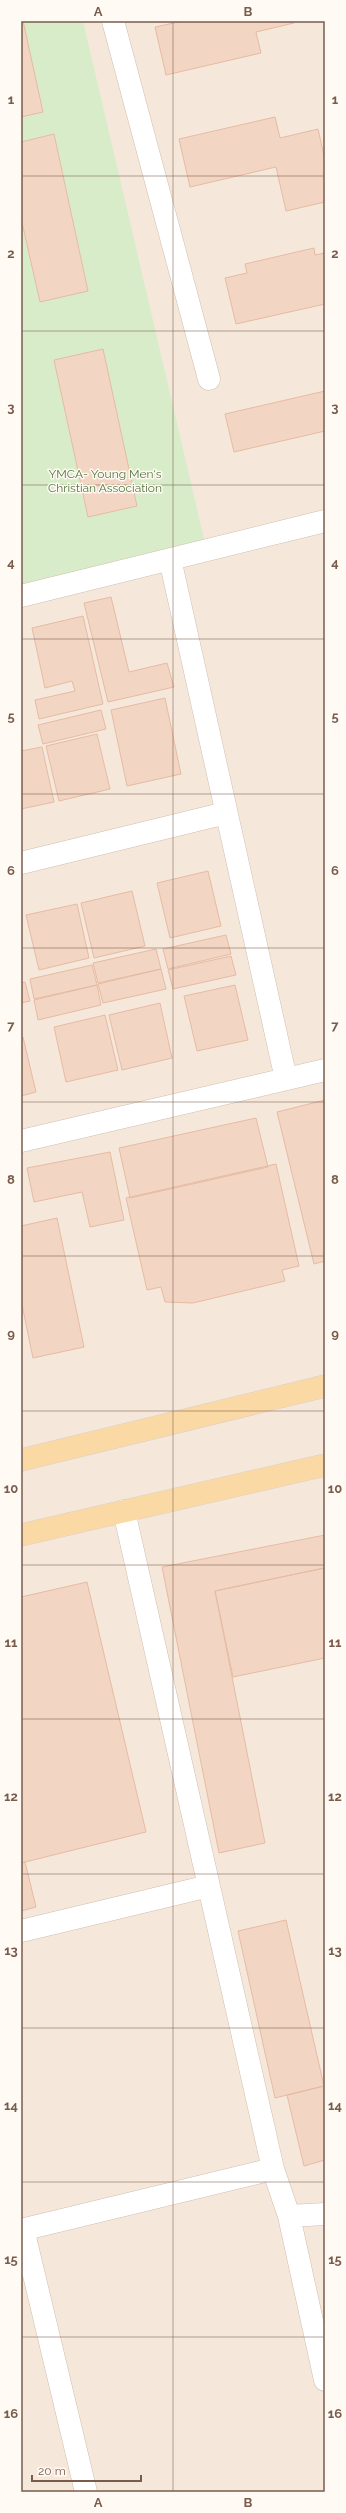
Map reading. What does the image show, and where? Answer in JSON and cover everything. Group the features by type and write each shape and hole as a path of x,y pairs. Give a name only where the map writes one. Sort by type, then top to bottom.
{"main road":[{"path":"21,1460 325,1386"},
{"path":"21,1535 325,1465"}],"street":[{"path":"113,21 209,379"},
{"path":"21,596 325,521"},
{"path":"170,559 286,1078"},
{"path":"21,863 226,813"},
{"path":"21,1141 325,1070"},
{"path":"124,1511 273,2169 289,2216 325,2380"},
{"path":"21,1931 209,1886"},
{"path":"86,2492 22,2230 273,2169"},
{"path":"289,2216 325,2214"}],"shaded area":[{"path":"21,21 325,21 325,2492 21,2492"}],"green space":[{"name":"YMCA- Young Men's Christian Association","path":"21,21 83,21 205,543 21,586"}],"building":[{"path":"21,21 23,21 43,112 21,117"},
{"path":"183,21 294,21 294,23 256,32 261,53 166,75 155,27"},
{"path":"275,117 280,138 318,129 325,160 325,202 286,211 276,167 190,187 179,139"},
{"path":"54,134 88,291 40,302 21,218 21,142"},
{"path":"314,248 315,255 325,253 325,304 236,324 225,278 247,273 245,264"},
{"path":"103,349 137,506 88,517 54,360"},
{"path":"325,391 325,431 234,452 225,414"},
{"path":"111,597 129,672 167,663 174,687 108,702 84,603"},
{"path":"83,616 103,704 39,719 35,700 75,691 72,681 45,688 32,628"},
{"path":"165,698 181,774 127,786 111,710"},
{"path":"101,710 106,729 43,744 38,725"},
{"path":"97,734 110,789 59,801 46,746"},
{"path":"42,747 54,802 21,809 21,751"},
{"path":"208,871 221,926 170,938 157,883"},
{"path":"132,891 145,946 94,958 81,903"},
{"path":"77,904 89,958 39,970 26,915"},
{"path":"226,935 231,954 168,969 163,949"},
{"path":"156,949 161,969 98,983 93,963"},
{"path":"231,956 236,975 173,989 168,970"},
{"path":"92,965 97,985 34,999 30,979"},
{"path":"161,969 166,989 103,1003 98,984"},
{"path":"25,982 30,1001 21,1003 21,983"},
{"path":"97,985 101,1005 38,1020 34,1000"},
{"path":"235,985 248,1040 197,1051 184,996"},
{"path":"160,1003 172,1058 122,1070 109,1015"},
{"path":"105,1015 118,1070 66,1082 54,1027"},
{"path":"23,1037 36,1092 21,1096 21,1038"},
{"path":"325,1100 325,1261 314,1264 277,1112"},
{"path":"256,1118 268,1167 130,1198 119,1148"},
{"path":"110,1152 124,1220 90,1227 82,1192 34,1202 27,1168"},
{"path":"276,1164 299,1266 282,1270 285,1281 193,1303 165,1302 161,1287 147,1290 126,1198"},
{"path":"57,1218 84,1347 33,1358 21,1300 21,1226"},
{"path":"325,1535 325,1568 215,1591 265,1843 219,1853 162,1567"},
{"path":"324,1568 325,1658 233,1677 215,1591"},
{"path":"87,1582 146,1832 21,1863 21,1597"},
{"path":"25,1862 36,1907 21,1911 21,1863"},
{"path":"286,1920 324,2086 275,2098 238,1931"},
{"path":"324,2086 325,2160 304,2166 287,2095"}]}
